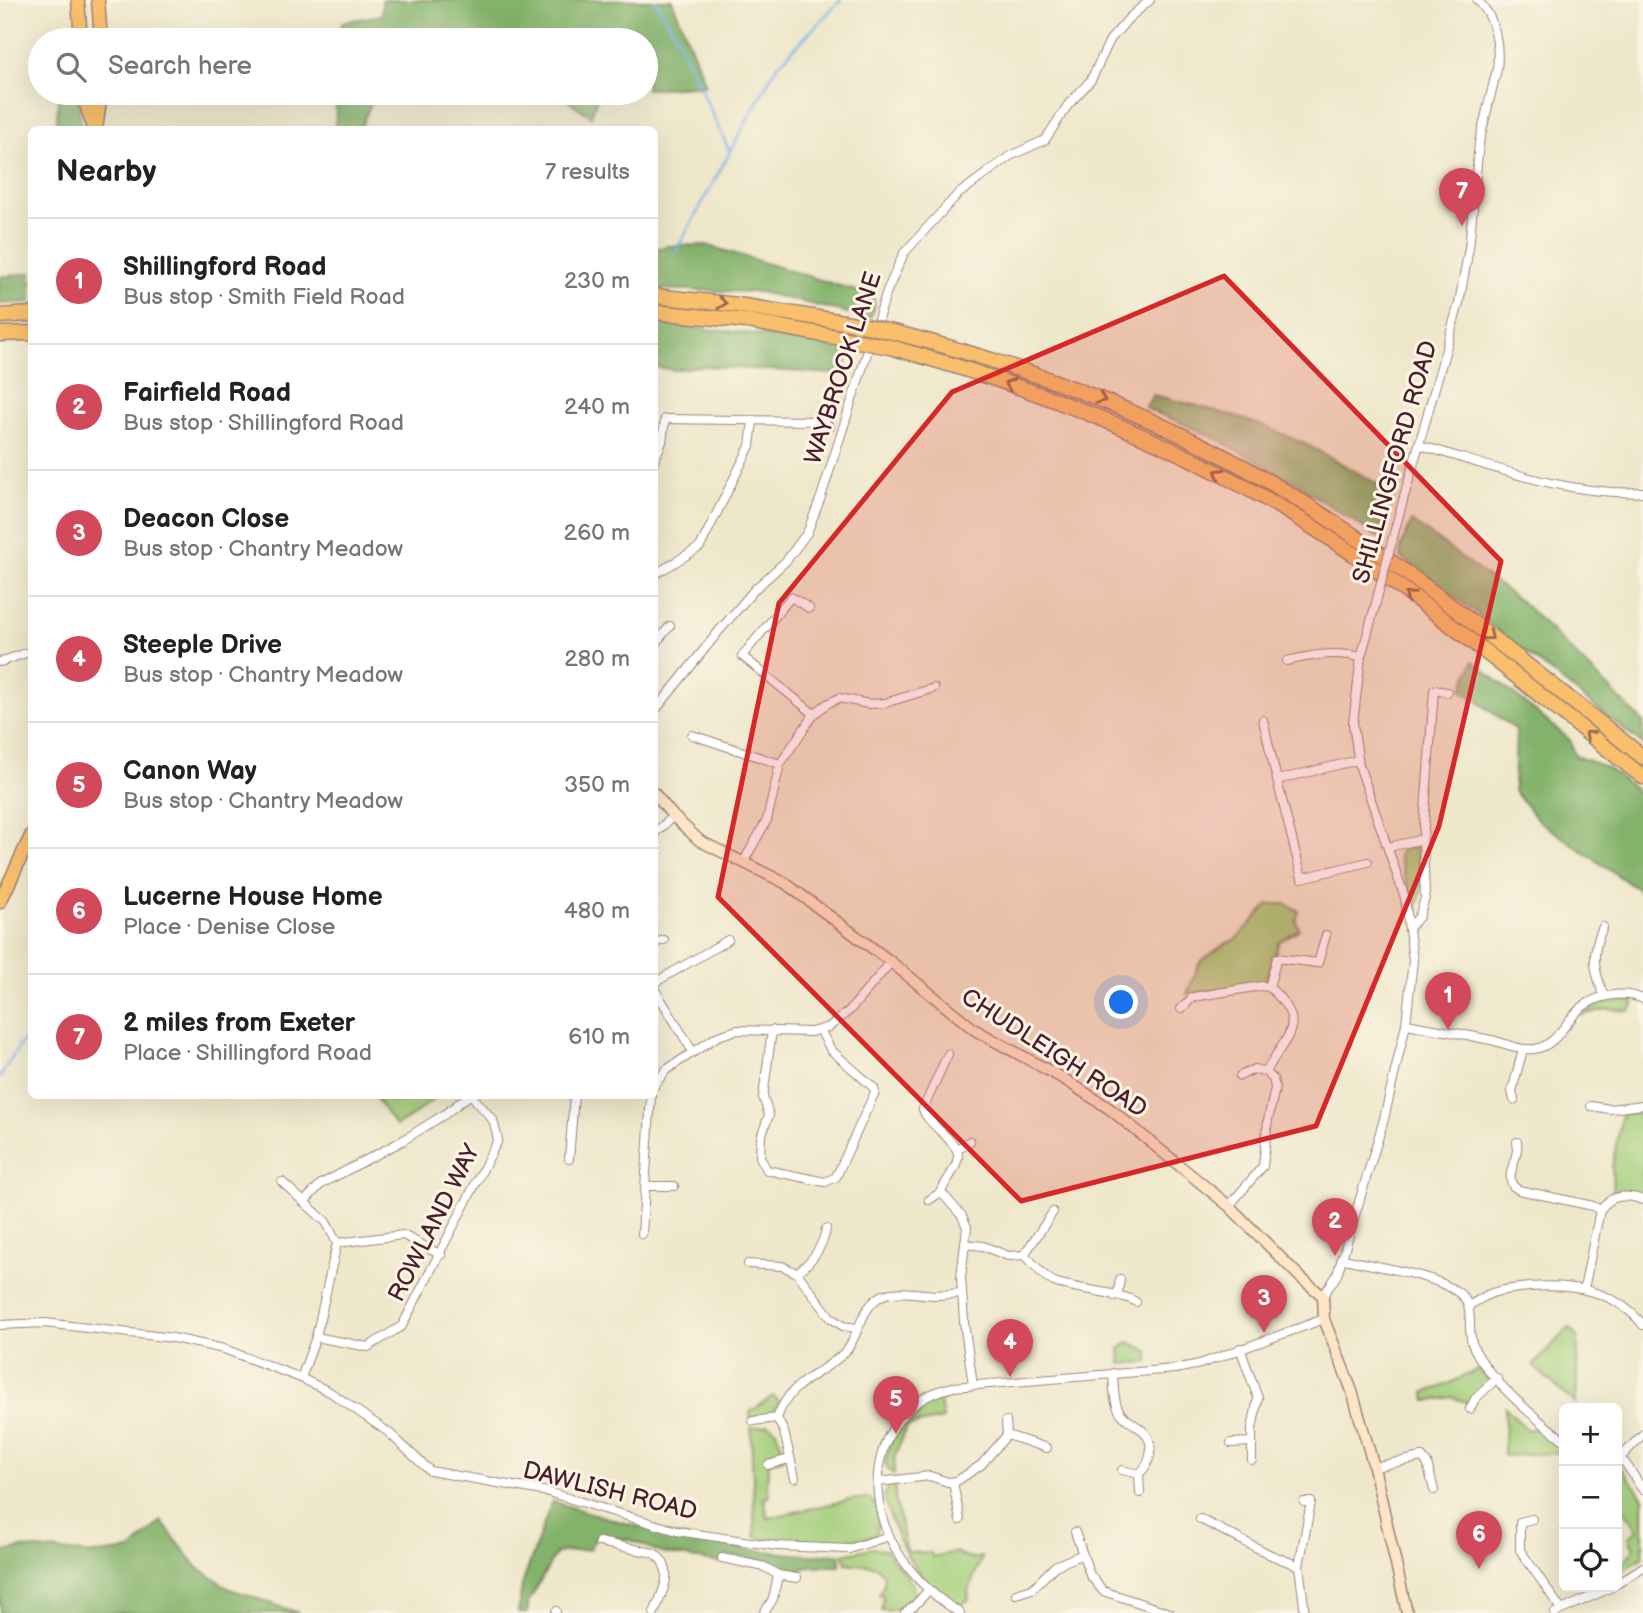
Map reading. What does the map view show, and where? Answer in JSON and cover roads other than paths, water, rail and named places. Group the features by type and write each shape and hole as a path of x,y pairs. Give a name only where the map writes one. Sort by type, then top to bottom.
{"highway":[{"path":"658,296 762,308 897,333 1012,365 1078,389 1168,429 1252,472 1330,520 1444,601 1643,757"},
{"path":"658,312 747,321 890,347 953,365 1133,430 1227,477 1355,555 1643,777"},
{"path":"0,316 28,314"},
{"path":"0,334 28,333"}],"main road":[{"path":"78,0 80,28"},
{"path":"98,0 100,28"},
{"path":"86,105 94,126"},
{"path":"96,126 100,105"},
{"path":"0,902 28,841"}],"street":[{"name":"WAYBROOK LANE","path":"658,707 719,631 755,589 786,561 807,533 821,498 887,291 904,253 957,195 1010,156 1045,140 1068,105 1091,80 1110,40 1129,18 1150,0"},
{"name":"SHILLINGFORD ROAD","path":"1324,1296 1336,1275 1384,1118 1406,1024 1413,960 1405,898 1358,760 1353,723 1361,657 1459,303 1470,237 1479,143 1499,56 1492,24 1481,1"},
{"path":"658,452 665,419 816,421 830,427"},
{"path":"658,573 700,547 750,446 753,422"},
{"path":"1419,445 1586,490 1643,492"},
{"path":"809,608 791,597 742,656 814,714"},
{"path":"658,640 670,626"},
{"path":"0,662 28,652"},
{"path":"1287,661 1316,654 1361,657"},
{"path":"744,861 767,820 780,764 814,714 839,698 869,704 885,703 934,688"},
{"path":"1409,928 1419,917 1424,898 1423,839 1434,690 1447,692"},
{"path":"1263,720 1302,878 1368,862"},
{"path":"692,736 780,764"},
{"path":"1278,780 1358,760"},
{"name":"CHUDLEIGH ROAD","path":"658,798 700,841 785,883 891,962 975,1030 1063,1079 1110,1109 1229,1206 1293,1270 1324,1296"},
{"path":"658,830 673,816"},
{"path":"1388,847 1423,839"},
{"path":"1603,927 1595,942 1594,958 1604,997"},
{"path":"1269,987 1277,958 1318,963 1326,935"},
{"path":"658,984 728,940"},
{"path":"658,1081 666,1070 724,1034 737,1030 805,1032 820,1030 839,1021 891,962"},
{"path":"1181,1009 1194,997 1269,987"},
{"path":"1266,1072 1293,1025 1290,1011 1269,987"},
{"path":"658,993 693,1052"},
{"path":"1406,1024 1492,1040 1523,1049 1535,1049 1545,1046 1581,1008 1604,997 1625,995 1643,999"},
{"path":"772,1030 763,1097 769,1115 761,1137 760,1157 767,1170 825,1182 836,1177 875,1092 874,1088 831,1051 820,1030"},
{"path":"1514,1100 1512,1091 1523,1049"},
{"path":"948,1055 922,1109 928,1120 957,1149"},
{"path":"1229,1206 1263,1166 1275,1088 1273,1079 1266,1072 1254,1069 1240,1076"},
{"path":"304,1202 321,1184 402,1141 466,1099"},
{"name":"ROWLAND WAY","path":"316,1336 368,1347 402,1326 498,1140 493,1120 473,1099"},
{"path":"569,1159 573,1099"},
{"path":"642,1234 647,1186 648,1099"},
{"path":"1591,1106 1610,1109 1643,1105"},
{"path":"957,1149 970,1141"},
{"path":"1517,1142 1519,1149 1509,1176 1513,1186 1519,1190 1593,1206 1600,1210"},
{"path":"929,1200 941,1192 955,1168 957,1149"},
{"path":"282,1182 326,1222 337,1243 316,1336 301,1378"},
{"path":"647,1186 674,1186"},
{"path":"941,1192 965,1220 967,1227 961,1293 973,1385"},
{"path":"1584,1289 1600,1210 1609,1199 1621,1196 1643,1200"},
{"path":"1024,1255 1053,1212"},
{"path":"797,1273 818,1251 826,1229"},
{"path":"337,1243 403,1234 441,1255"},
{"path":"965,1244 983,1246 1008,1256 1024,1255 1052,1281 1128,1297 1136,1303"},
{"path":"1341,1258 1437,1282 1459,1293 1468,1306 1474,1349 1517,1401 1559,1436"},
{"path":"748,1264 782,1266 797,1273 831,1318 856,1328"},
{"path":"1114,1296 1118,1292 1120,1279"},
{"path":"1468,1306 1487,1295 1506,1290 1560,1286 1584,1289 1622,1303 1643,1325"},
{"path":"777,1418 796,1388 807,1377 848,1349 856,1328 871,1305 884,1295 905,1292 939,1295 961,1293"},
{"path":"1324,1296 1324,1319 1352,1391 1374,1467 1407,1613"},
{"path":"960,1613 929,1590 904,1562 889,1536 880,1505 878,1482 882,1447 892,1428 910,1408 940,1390 973,1385 1192,1366 1324,1319"},
{"name":"DAWLISH ROAD","path":"0,1325 45,1323 206,1344 301,1378 330,1392 388,1432 430,1471 548,1492 677,1531 756,1543 849,1549 889,1536"},
{"path":"1240,1348 1258,1398 1252,1460"},
{"path":"1113,1373 1115,1398 1121,1414 1146,1434 1149,1440 1149,1461 1139,1474 1140,1493"},
{"path":"1470,1409 1475,1399 1497,1378"},
{"path":"753,1421 777,1418"},
{"path":"777,1418 784,1432 795,1478"},
{"path":"878,1482 930,1476 953,1482 961,1480 981,1465 1007,1435 1006,1421"},
{"path":"1622,1453 1643,1434"},
{"path":"1007,1435 1047,1448"},
{"path":"1231,1443 1252,1442"},
{"path":"1374,1467 1422,1457 1427,1463 1434,1490"},
{"path":"768,1465 789,1459"},
{"path":"1622,1462 1643,1490"},
{"path":"1122,1470 1139,1474"},
{"path":"953,1482 960,1520"},
{"path":"1304,1502 1311,1502 1299,1566 1305,1613"},
{"path":"1200,1519 1299,1566"},
{"path":"1532,1520 1516,1521 1520,1550 1558,1611 1601,1592"},
{"path":"1075,1532 1090,1575 1103,1591 1170,1613"},
{"path":"599,1542 654,1553 664,1564 667,1576 654,1613"},
{"path":"615,1559 618,1547"},
{"path":"1016,1594 1032,1589 1055,1566 1083,1554"},
{"path":"722,1558 765,1567 778,1575 797,1578"},
{"path":"1622,1581 1643,1567"},
{"path":"764,1613 773,1599 778,1575"},
{"path":"905,1613 929,1590"}],"waterway":[{"path":"655,0 674,31 729,150"},
{"path":"675,253 776,67 841,0"},
{"path":"0,1077 21,1043 28,1037"}],"place":[{"name":"2 miles from Exeter","path":"1462,226"},
{"name":"Shillingford Road","path":"1448,1030"},
{"name":"Fairfield Road","path":"1335,1256"},
{"name":"Deacon Close","path":"1264,1333"},
{"name":"Steeple Drive","path":"1010,1377"},
{"name":"Canon Way","path":"896,1434"},
{"name":"Lucerne House Home","path":"1479,1569"}]}
